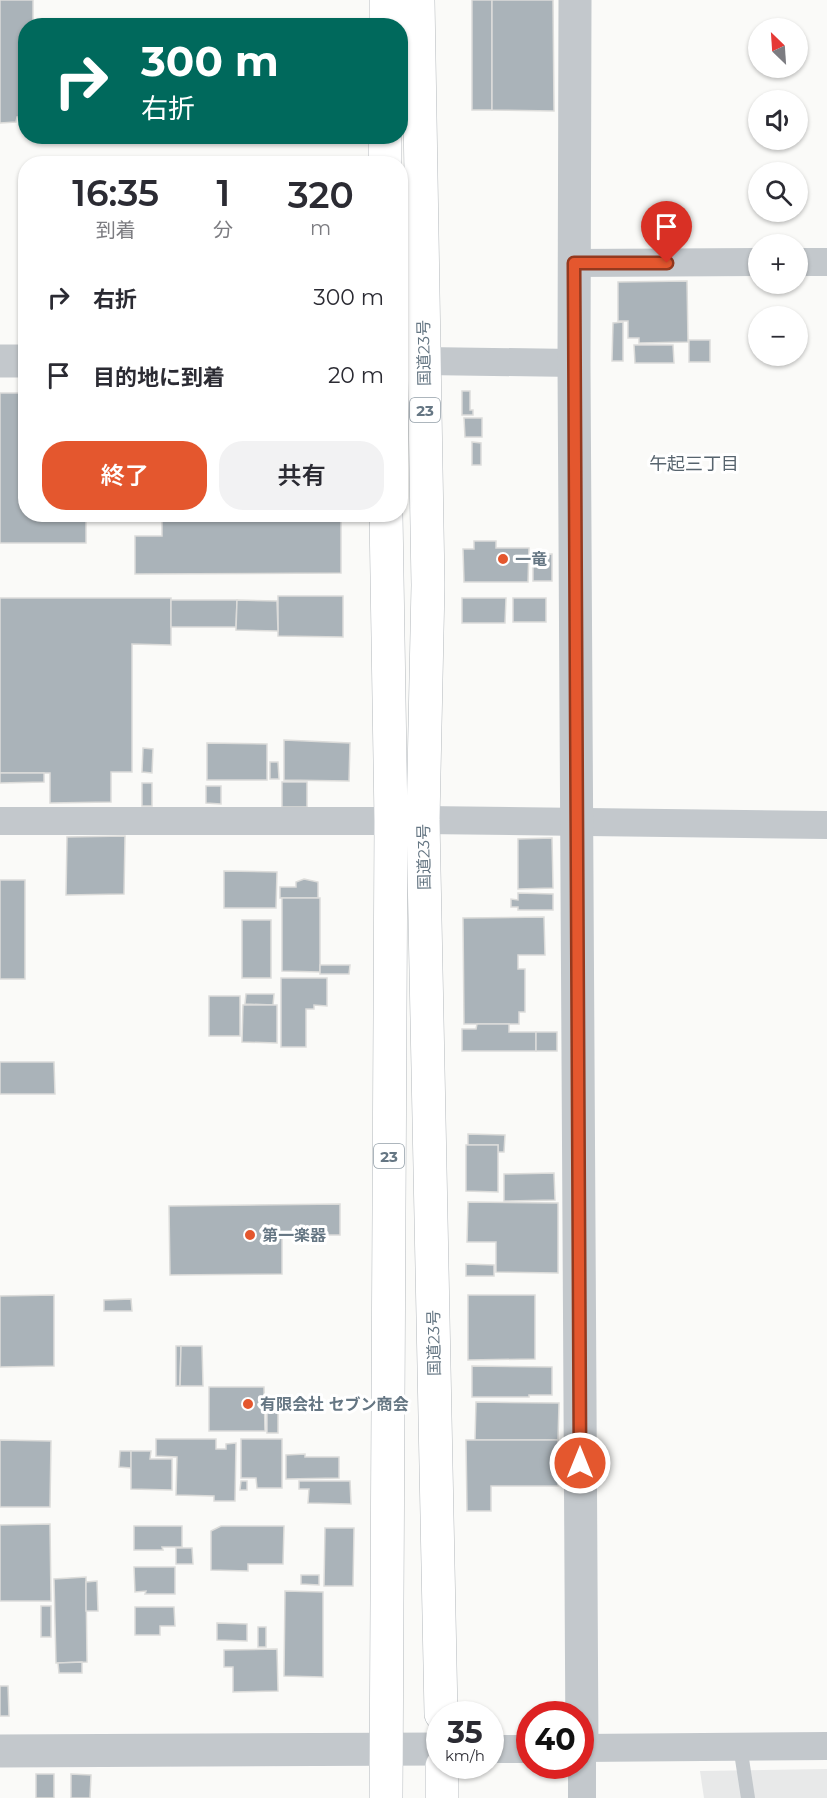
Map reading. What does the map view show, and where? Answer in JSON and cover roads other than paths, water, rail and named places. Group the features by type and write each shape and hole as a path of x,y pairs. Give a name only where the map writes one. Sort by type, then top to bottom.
{"highway":[{"path":"386,0 386,18"},
{"name":"国道23号","path":"418,0 413,360 428,585 423,820 441,1701"},
{"name":"国道23号","path":"386,522 391,820 386,1798"},
{"path":"442,1779 442,1798"}],"street":[{"path":"575,0 574,363 581,1701"},
{"path":"574,263 748,262"},
{"path":"808,262 827,262"},
{"path":"413,360 574,363"},
{"path":"0,361 18,361"},
{"path":"0,821 391,820"},
{"path":"423,820 827,825"},
{"path":"594,1748 827,1746"},
{"path":"0,1751 426,1749"},
{"path":"582,1779 582,1798"}],"lane":[{"path":"740,1746 748,1798"}],"place":[{"name":"一竜","path":"503,559"},
{"name":"第一楽器","path":"250,1235"},
{"name":"有限会社 セブン商会","path":"248,1404"}],"district":[{"name":"午起三丁目","path":"694,464"}]}
